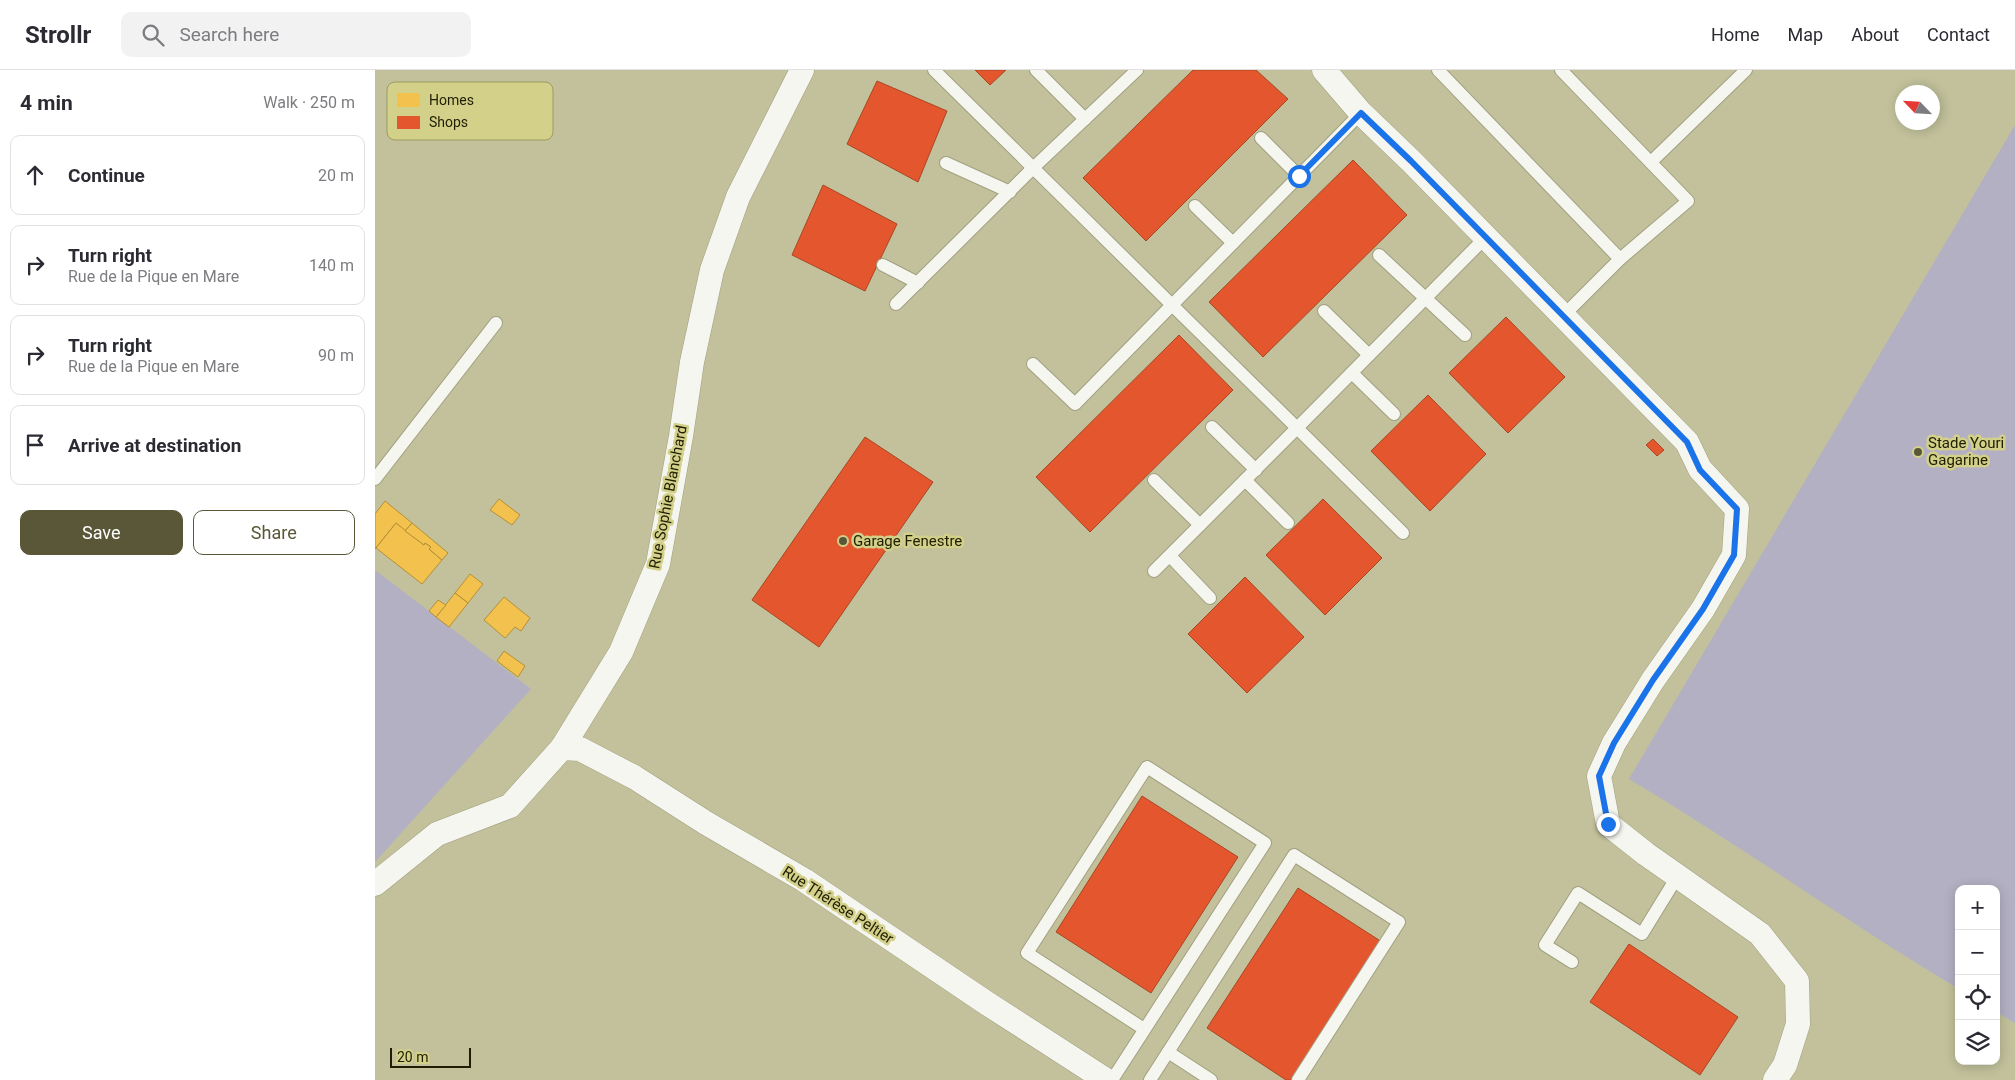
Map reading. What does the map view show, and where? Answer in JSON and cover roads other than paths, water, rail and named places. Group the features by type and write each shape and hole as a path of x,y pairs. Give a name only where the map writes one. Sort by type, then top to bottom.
{"street":[{"name":"Rue Sophie Blanchard","path":"375,884 437,834 510,806 562,748 621,652 659,564 681,436 691,362 712,270 737,197 802,70"},
{"path":"1324,70 1361,113 1486,237 1687,442 1700,470 1737,509 1734,555 1703,609 1653,680 1614,743 1599,776 1608,824 1677,877 1760,934 1797,981 1798,1024 1785,1065 1775,1080"},
{"name":"Rue Thérèse Peltier","path":"562,748 580,749 634,776 706,823 803,880 1106,1080"}],"lane":[{"path":"933,70 1403,533"},
{"path":"1036,70 1085,119"},
{"path":"896,304 1033,168 1137,70"},
{"path":"1438,70 1620,259"},
{"path":"1561,70 1688,201 1620,259 1563,316"},
{"path":"1651,162 1746,70"},
{"path":"1033,364 1075,404 1361,113"},
{"path":"1261,138 1299,176"},
{"path":"946,163 1010,192"},
{"path":"1195,206 1233,242"},
{"path":"1154,571 1486,237"},
{"path":"1379,255 1465,336"},
{"path":"883,265 917,282"},
{"path":"1324,311 1369,356"},
{"path":"375,479 495,323"},
{"path":"1352,373 1393,414"},
{"path":"1212,427 1255,470"},
{"path":"1154,480 1200,525"},
{"path":"1245,480 1288,523"},
{"path":"1170,556 1210,598"},
{"path":"1111,1080 1145,1029 1265,843 1147,766 1027,953 1145,1029"},
{"path":"1150,1080 1294,855 1399,922 1298,1080"},
{"path":"1572,962 1545,945 1578,893 1642,934 1677,877"},
{"path":"1168,1052 1211,1080"}],"place":[{"name":"Stade Youri Gagarine","path":"1918,452"},
{"name":"Garage Fenestre","path":"843,541"}]}
